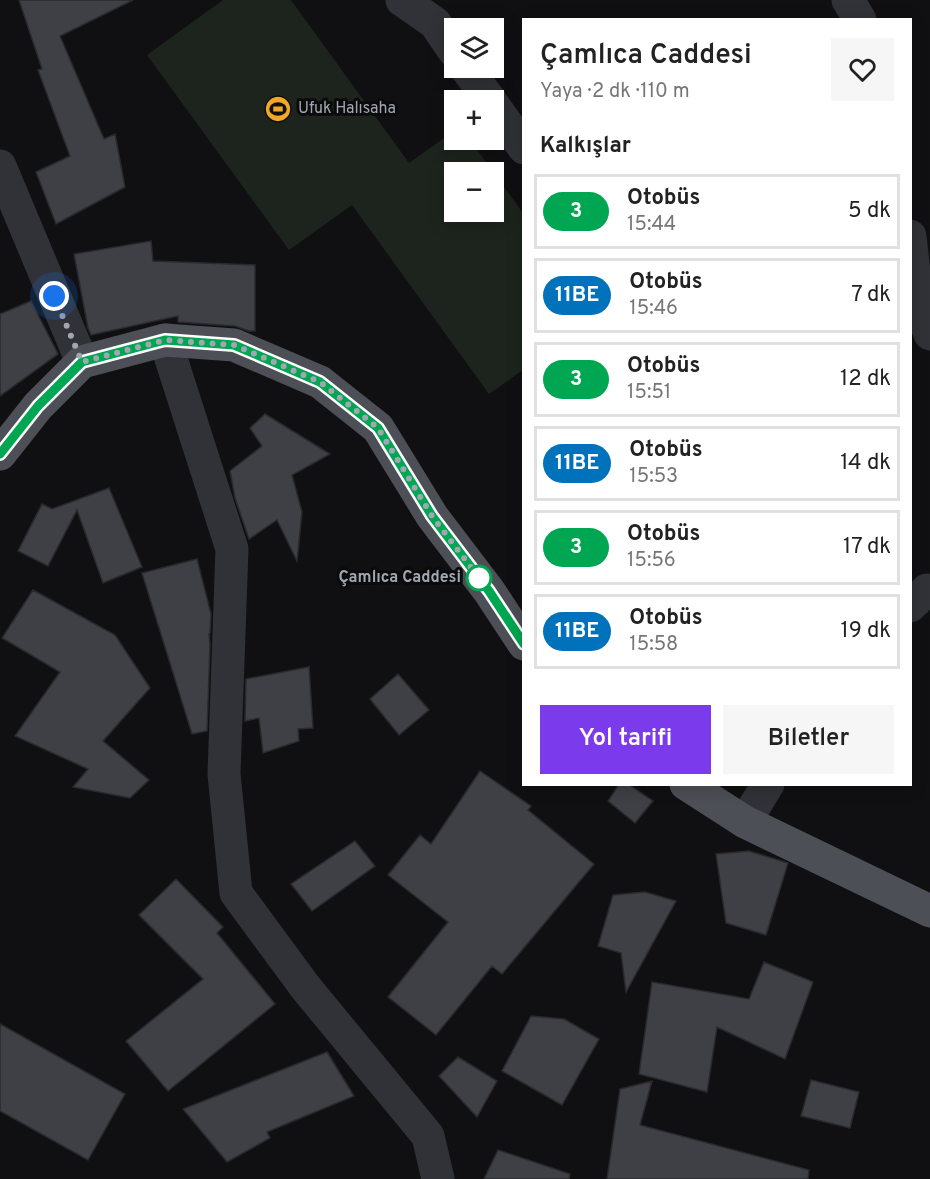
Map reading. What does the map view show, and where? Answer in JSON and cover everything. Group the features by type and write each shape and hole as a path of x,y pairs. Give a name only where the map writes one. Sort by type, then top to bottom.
{"main road":[{"path":"0,454 38,406 82,362 165,340 234,345 320,382 378,428 432,516 489,591 522,641"},
{"path":"689,786 745,822 930,911"}],"street":[{"path":"402,0 435,23 444,36"},
{"path":"848,0 859,18"},
{"path":"504,120 522,145"},
{"path":"0,166 82,362"},
{"path":"912,254 917,300 930,334"},
{"path":"165,340 232,549 224,774 236,893 306,987 428,1137 438,1179"},
{"path":"745,786 745,822"},
{"path":"745,822 767,786"}],"shaded area":[{"name":"Ufuk Halısaha","path":"223,0 291,0 409,163 444,138 444,150 477,150 486,162 444,162 444,222 504,222 504,187 522,212 522,371 489,394 352,205 289,250 147,55"}],"building":[{"path":"19,0 133,0 60,36 104,139 115,134 125,187 56,224 36,172 70,156 38,70 42,69"},
{"path":"151,241 153,261 255,265 255,331 235,326 178,322 178,316 91,335 74,254"},
{"path":"31,301 58,354 0,396 0,314"},
{"path":"265,414 330,454 292,475 302,512 297,561 277,520 249,539 235,498 230,471 262,446 250,428"},
{"path":"109,488 142,567 103,583 77,510 48,566 18,551 42,504 52,509"},
{"path":"197,559 211,614 207,731 192,734 142,573"},
{"path":"33,590 115,635 150,688 103,741 149,780 130,798 73,787 88,769 15,736 60,672 2,638"},
{"path":"309,667 313,728 298,729 299,741 263,753 259,718 245,721 246,679"},
{"path":"398,674 429,710 399,735 370,699"},
{"path":"480,771 531,806 528,810 594,864 502,974 492,966 436,1035 388,997 448,922 388,875 420,835 431,844"},
{"path":"618,786 631,786 653,801 635,823 608,801"},
{"path":"355,841 375,866 312,911 291,884"},
{"path":"749,851 788,863 766,935 726,923 716,854"},
{"path":"176,879 223,927 217,933 275,1004 168,1091 126,1041 203,979 139,915"},
{"path":"645,892 676,901 626,992 621,953 598,946 613,895"},
{"path":"764,962 813,982 785,1059 717,1027 707,1092 639,1074 652,982 749,999"},
{"path":"531,1016 564,1019 599,1039 562,1105 502,1071"},
{"path":"0,1024 125,1094 88,1160 0,1111"},
{"path":"327,1052 354,1096 267,1132 270,1138 227,1162 183,1109"},
{"path":"458,1057 497,1081 477,1117 439,1076"},
{"path":"811,1080 859,1092 850,1128 801,1116"},
{"path":"652,1081 640,1125 809,1170 808,1179 607,1179 620,1089"},
{"path":"498,1150 570,1174 569,1179 484,1179"}],"bus line":[{"name":"3","path":"0,454 38,406 82,362 165,340 234,345 320,382 378,428 432,516 489,591 522,641"}],"place":[{"name":"Ufuk Halısaha","path":"278,109"},
{"name":"Çamlıca Caddesi","path":"479,578"}],"route":[{"path":"54,296 82,362 165,340 234,345 320,382 378,428 432,516 479,578"}]}
